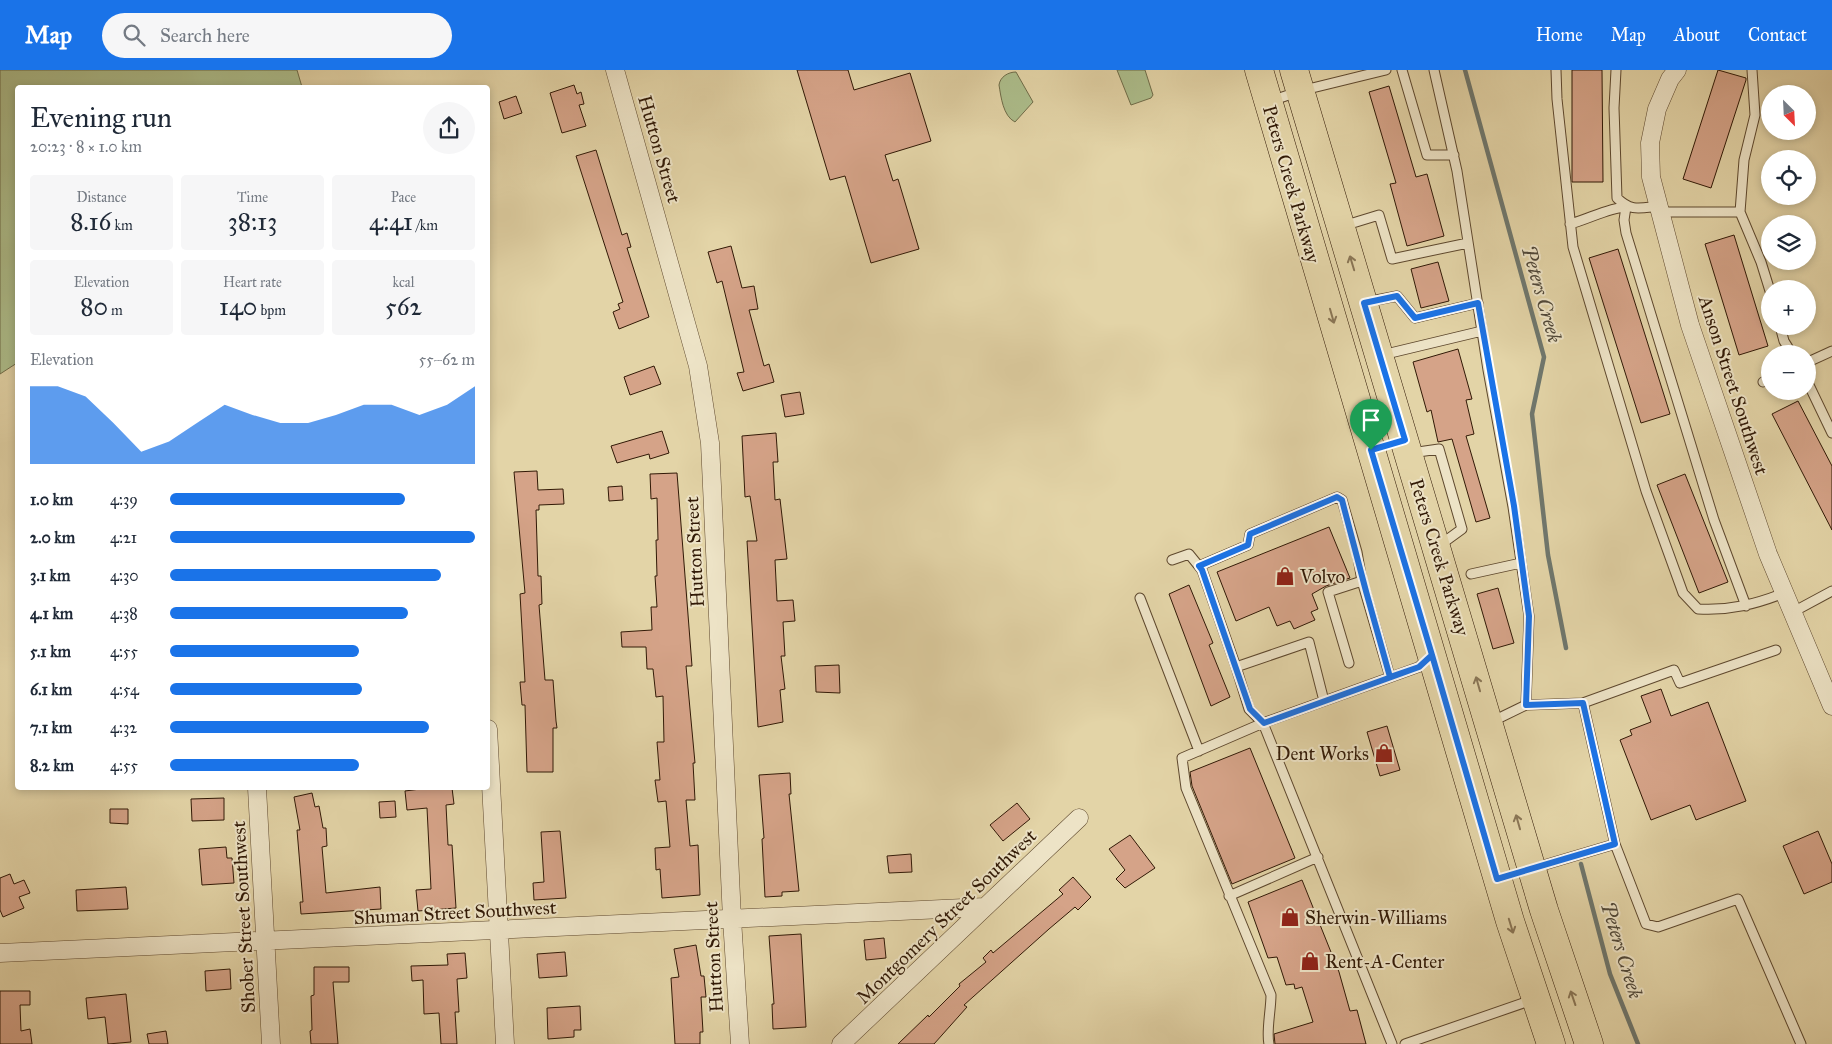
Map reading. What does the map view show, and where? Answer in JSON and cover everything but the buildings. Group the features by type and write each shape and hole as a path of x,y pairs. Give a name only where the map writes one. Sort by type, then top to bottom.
{"main road":[{"name":"Peters Creek Parkway","path":"1259,70 1497,879 1551,1044"},
{"name":"Peters Creek Parkway","path":"1297,80 1438,547 1556,949 1589,1044"},
{"path":"1371,450 1407,447"},
{"path":"1432,655 1466,645"},
{"path":"1497,879 1532,869"}],"street":[{"name":"Hutton Street","path":"615,70 698,366 710,443 732,919 740,1044"},
{"name":"Anson Street Southwest","path":"1677,70 1670,79 1657,110 1650,143 1651,177 1690,325 1768,554 1832,706"},
{"path":"490,763 505,1044"},
{"name":"Shober Street Southwest","path":"257,790 271,1044"},
{"name":"Montgomery Street Southwest","path":"841,1044 1079,818"},
{"name":"Shuman Street Southwest","path":"0,953 985,907"}],"lane":[{"path":"1268,102 1297,80 1386,70"},
{"path":"1402,70 1427,155 1454,155"},
{"path":"1434,70 1454,155 1482,331 1514,506 1529,616 1526,705"},
{"path":"1556,70 1556,98 1573,247 1646,491 1683,593 1698,609 1718,610 1746,606 1784,592"},
{"path":"1616,70 1614,108 1617,198 1626,207"},
{"path":"1752,70 1756,115 1744,160 1740,212 1762,262 1767,280"},
{"path":"1570,224 1601,215 1615,207 1740,212"},
{"path":"1626,207 1624,220 1626,233 1714,520 1746,606"},
{"path":"1341,227 1379,215 1392,259 1468,243"},
{"path":"1364,303 1397,296 1415,318 1478,303"},
{"path":"1380,355 1482,331"},
{"path":"1816,358 1832,351"},
{"path":"1816,400 1832,433"},
{"path":"1199,566 1248,545 1250,534 1337,497 1342,500 1357,552 1362,582 1390,677"},
{"path":"1172,560 1189,554 1202,570 1250,709 1264,723 1392,1044"},
{"path":"1471,574 1521,563"},
{"path":"1349,663 1328,592 1362,582"},
{"path":"1793,612 1832,591"},
{"path":"1140,598 1199,751"},
{"path":"1236,667 1309,642 1324,701"},
{"path":"1490,723 1526,705 1583,703 1674,670 1680,683 1776,650"},
{"path":"1269,1044 1267,1036 1271,1016 1271,995 1186,788 1182,758 1264,723 1419,667 1432,655"},
{"path":"1583,703 1615,844 1646,924 1658,927 1738,899 1801,1044"},
{"path":"1532,869 1615,844"},
{"path":"1229,896 1318,857"},
{"path":"1405,1044 1535,999"}],"green space":[{"path":"0,70 297,70 301,85 15,85 15,364 0,374"},
{"path":"1117,70 1145,70 1153,95 1151,98 1131,105"},
{"path":"1016,72 1033,102 1015,122 1005,111 999,85 1005,75"}],"waterway":[{"name":"Peters Creek","path":"1465,70 1544,357 1532,414 1548,555 1566,648"},
{"name":"Peters Creek","path":"1581,864 1610,974 1638,1044"}],"place":[{"name":"Volvo","path":"1285,576"},
{"name":"Dent Works","path":"1384,753"},
{"name":"Sherwin-Williams","path":"1290,917"},
{"name":"Rent-A-Center","path":"1310,961"}],"route":[{"path":"1371,450 1405,440 1364,303 1397,296 1415,318 1478,303 1488,370 1514,506 1529,616 1526,705 1583,703 1615,844 1497,879 1432,655 1419,667 1390,677 1362,582 1357,552 1342,500 1337,497 1250,534 1248,545 1199,566 1226,637 1250,709 1264,723 1419,667 1432,655 1371,450"}]}
